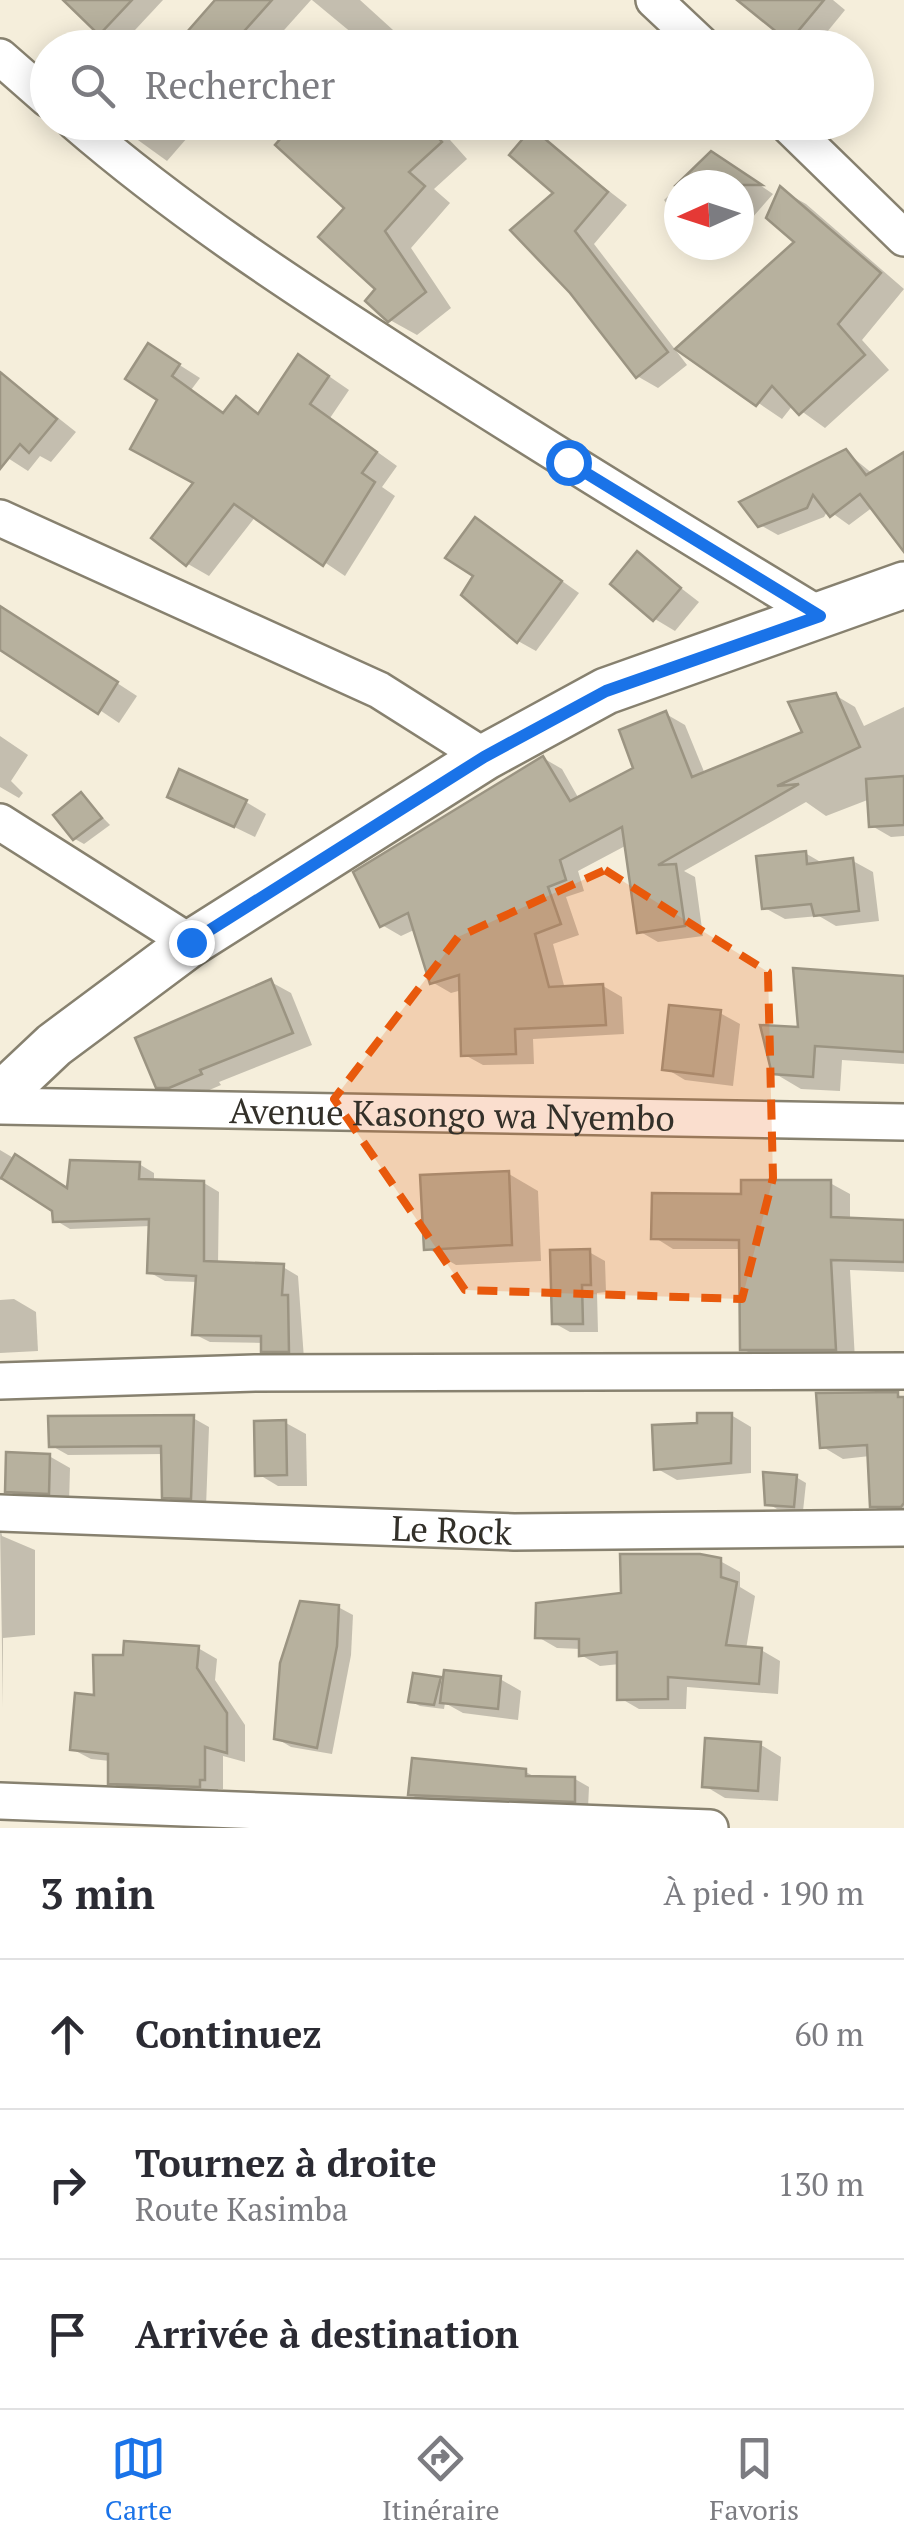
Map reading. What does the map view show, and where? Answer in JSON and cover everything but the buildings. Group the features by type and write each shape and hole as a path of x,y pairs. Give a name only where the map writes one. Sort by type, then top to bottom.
{"street":[{"path":"654,0 685,30"},
{"path":"0,57 30,83"},
{"path":"96,140 156,192 309,296 568,462 820,616"},
{"path":"803,140 904,238"},
{"path":"0,518 379,690 484,757"},
{"path":"0,1096 54,1045 191,942 484,757 606,691 904,585"},
{"path":"0,822 191,942"},
{"name":"Avenue Kasongo wa Nyembo","path":"0,1106 904,1122"},
{"path":"0,1381 273,1373 904,1371"},
{"name":"Le Rock","path":"0,1513 514,1532 904,1528"},
{"path":"0,1802 249,1820 710,1828"}],"highlighted area":[{"path":"605,870 768,972 773,1178 742,1299 465,1290 334,1099 458,937"}],"route":[{"path":"191,942 484,757 606,691 820,616 568,462"}]}
